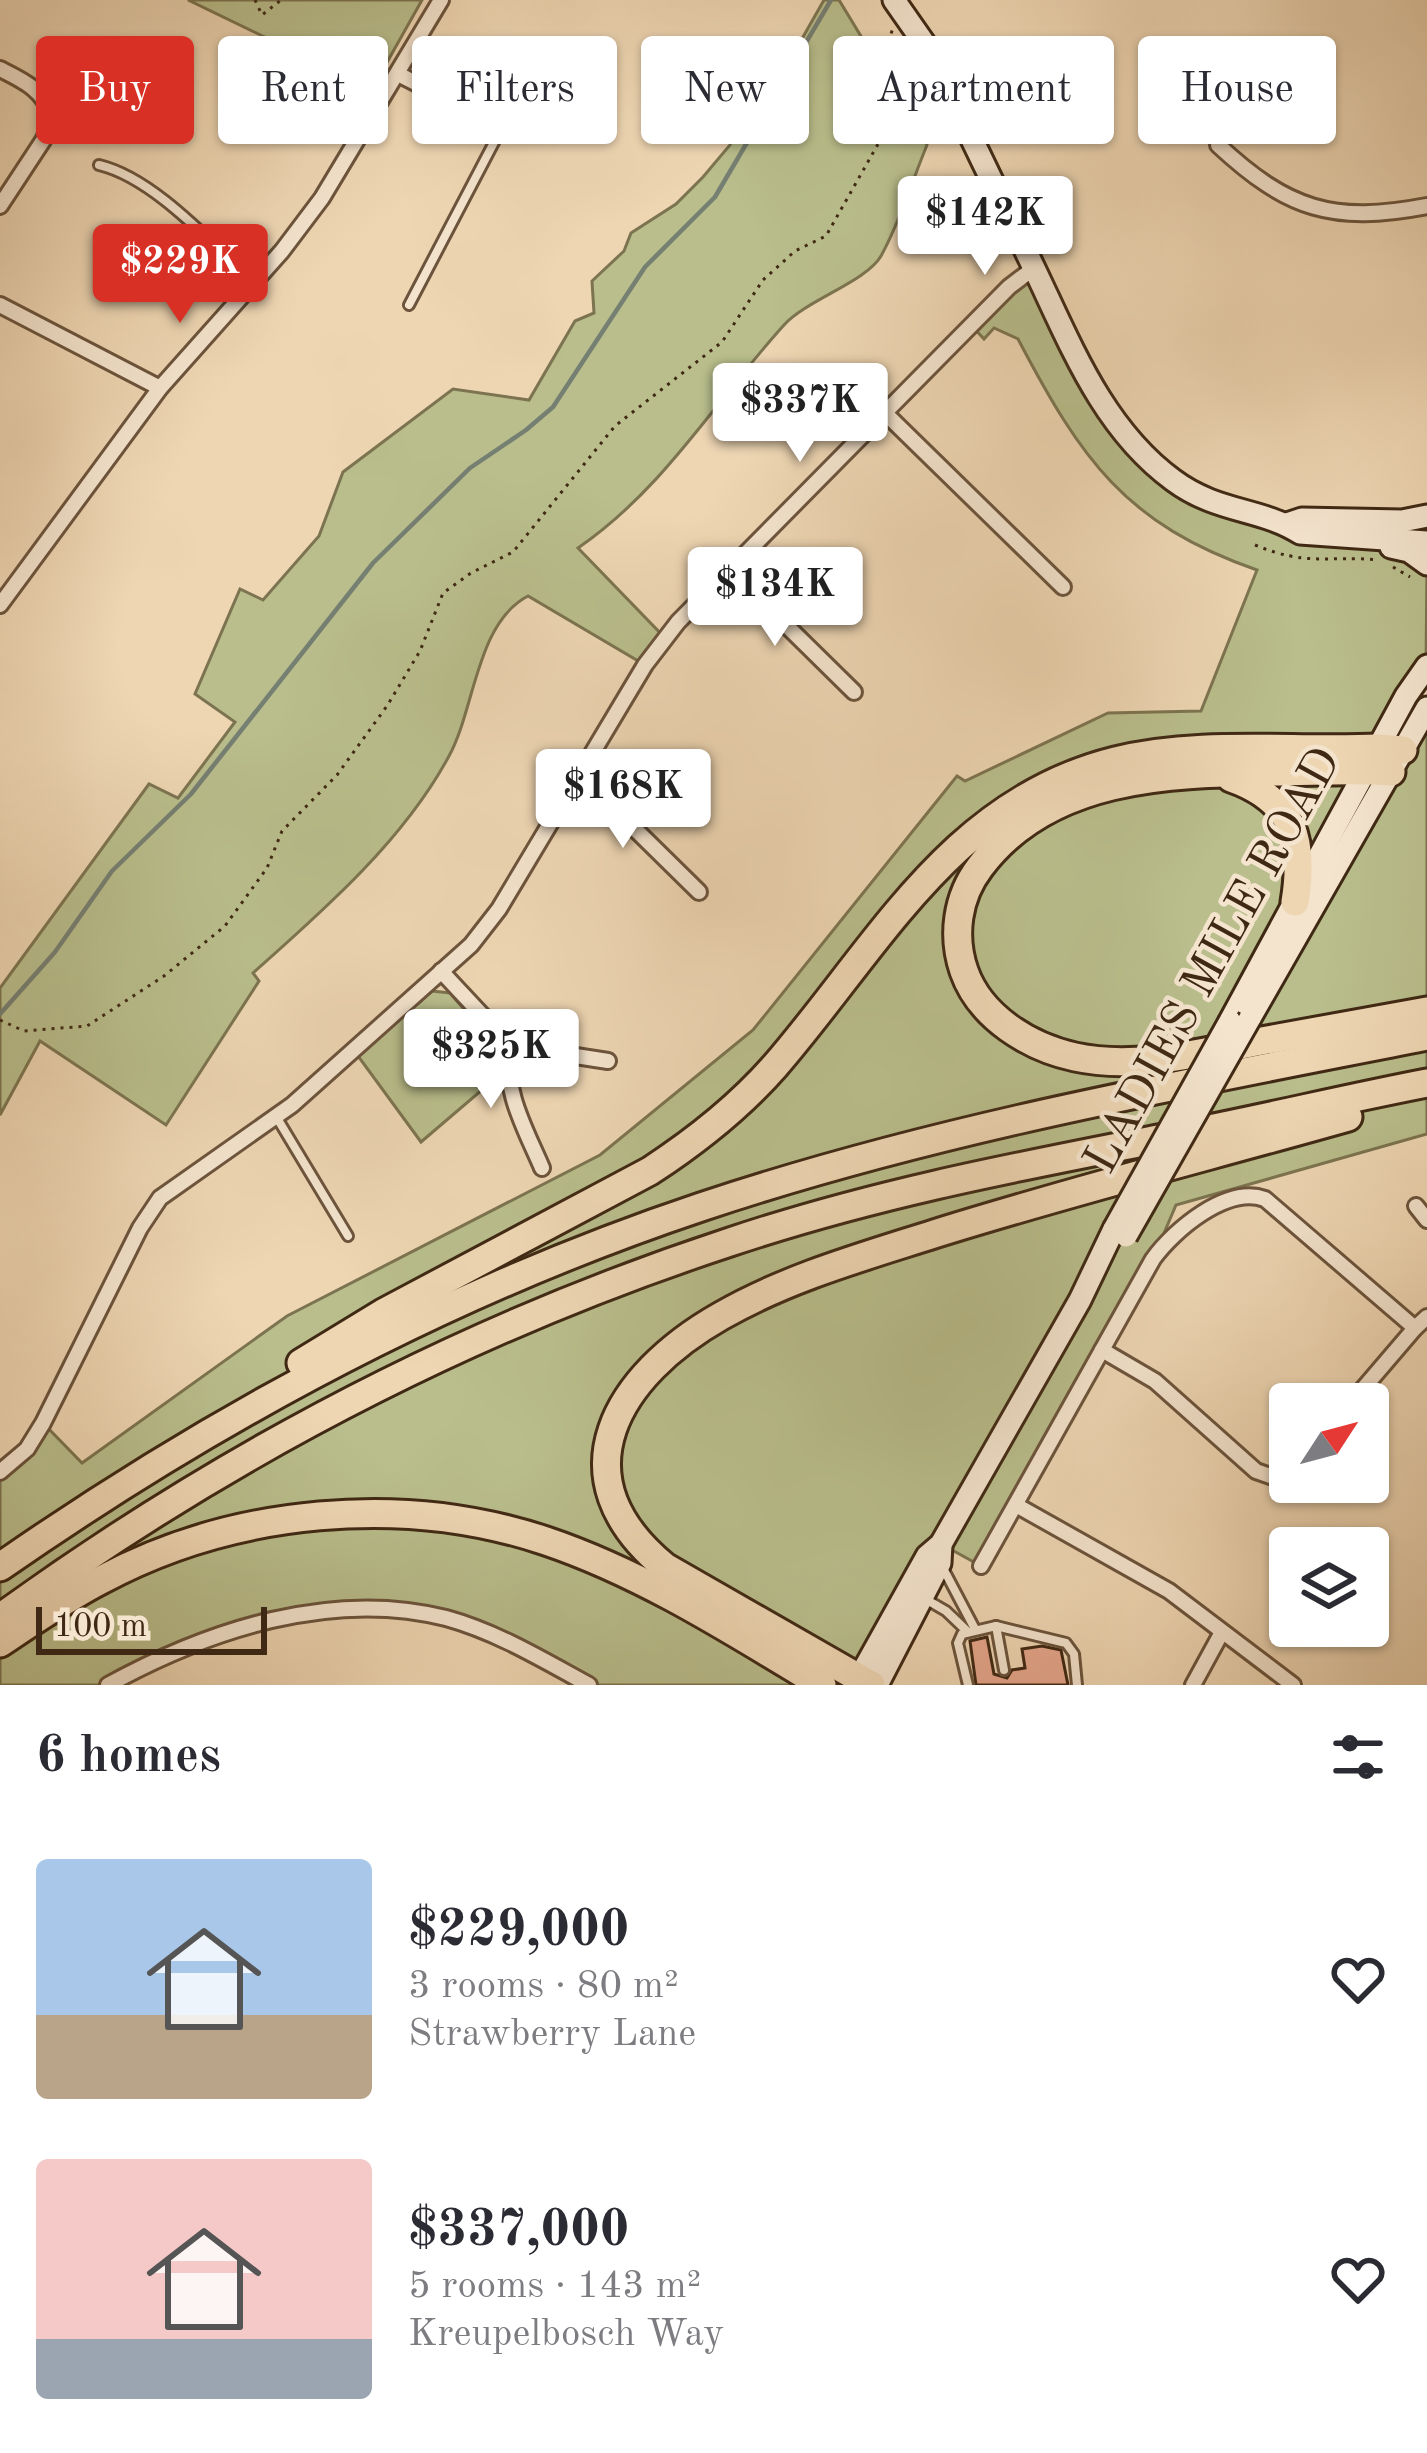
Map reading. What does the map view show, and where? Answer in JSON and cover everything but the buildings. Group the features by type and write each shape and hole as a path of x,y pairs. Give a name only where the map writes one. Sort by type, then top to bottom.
{"highway":[{"path":"0,1568 322,1348 650,1172 688,1146 775,1067 943,860 969,835 1025,796 1084,770 1143,755 1385,760"},
{"path":"1385,760 1158,775 1101,788 1036,816 989,854 962,901 958,955 983,1006 1031,1042 1077,1058 1107,1062 1168,1059 1427,1011"},
{"path":"1215,772 1259,790 1291,822 1298,859 1295,902"},
{"path":"180,1448 386,1337 568,1257 698,1208 973,1130 1427,1036"},
{"path":"0,1618 108,1544 287,1434 462,1348 647,1271 794,1222 980,1172 1427,1083"},
{"path":"865,1683 664,1567 621,1523 606,1479 613,1425 626,1399 663,1358 716,1318 819,1271 980,1220 1427,1095"},
{"path":"0,1643 104,1578 184,1544 248,1526 381,1514 487,1526 550,1542 633,1577 822,1685"}],"main road":[{"path":"893,0 925,43 1094,388 1151,463 1203,500 1300,533 1427,542"},
{"path":"1287,525 1302,519 1402,521 1427,516"},
{"path":"1354,539 1409,551 1419,571"},
{"name":"LADIES MILE ROAD","path":"865,1683 923,1598 941,1554 1080,1300 1385,760 1427,666"},
{"name":"LADIES MILE ROAD","path":"1239,1019 1295,902 1385,760 1427,708"},
{"name":"LADIES MILE ROAD","path":"865,1683 927,1556 941,1554"}],"street":[{"path":"0,605 160,388 322,198 441,0"},
{"path":"0,69 34,88 52,117 44,139 0,206"},
{"path":"398,74 412,81"},
{"path":"1218,145 1264,184 1310,207 1362,215 1427,206"},
{"path":"0,1472 27,1448 43,1423 149,1211 182,1181 276,1117 486,927 665,638 1034,268"},
{"path":"0,305 160,388"},
{"path":"886,414 1063,587"},
{"path":"731,571 854,692"},
{"path":"581,776 699,892"},
{"path":"441,971 511,1046 608,1061"},
{"path":"511,1046 510,1090 542,1168"},
{"path":"981,1566 1153,1259 1183,1228 1222,1203 1254,1195 1265,1199 1421,1323 1368,1383"},
{"path":"1416,1205 1427,1220"},
{"path":"1102,1350 1140,1370 1256,1471 1269,1476"},
{"path":"1016,1504 1169,1591 1293,1685"},
{"path":"108,1685 185,1647 235,1629 331,1611 390,1609 477,1628 589,1685"},
{"path":"1193,1685 1222,1632"}],"lane":[{"path":"409,305 493,144"},
{"path":"99,165 148,190 179,213 254,281"},
{"path":"276,1117 348,1236"},
{"path":"941,1554 972,1631"},
{"path":"923,1598 972,1631"},
{"path":"996,1626 1004,1670"},
{"path":"968,1685 958,1643 972,1631 996,1626 1066,1643 1074,1654 1077,1685"}],"path":[{"path":"255,0 262,15 281,0"},
{"path":"2,1021 24,1031 88,1026 164,976 225,926 267,868 282,831 337,775 387,706 420,651 443,593 513,552 615,426 722,343 778,265 826,236 882,137 879,68 894,23"},
{"path":"1255,545 1288,559 1380,560 1419,571"}],"green space":[{"path":"188,0 422,0 388,61 388,36 262,36"},
{"path":"824,0 839,0 861,36 833,36 833,144 927,145 894,229 874,265 784,325 663,471 578,548 665,638 645,665 528,596 497,626 458,737 431,787 361,872 253,973 259,981 166,1125 40,1041 0,1115 0,988 149,784 178,798 235,722 195,694 240,589 263,600 319,536 343,472 453,389 529,400 575,321 594,313 592,281 624,251 631,233 676,204 730,144 809,144 809,36 804,36"},
{"path":"1034,268 1083,370 1176,482 1427,564 1426,666 1086,1292 1126,1236 1427,708 1427,1134 1176,1205 1153,1259 981,1566 943,1545 877,1685 589,1685 508,1641 390,1609 272,1620 108,1685 0,1685 0,1472 43,1423 82,1463 287,1316 600,1155 753,1030 957,776 965,781 1108,713 1201,711 1257,570 1211,552 1140,508 1087,453 1018,339 994,328 984,339 972,326"},
{"path":"432,991 450,993 475,1022 496,1053 503,1077 497,1077 421,1142 358,1056"}],"waterway":[{"path":"0,1014 55,952 112,871 191,794 373,563 470,468 553,407 645,267 715,197 831,0"}]}
